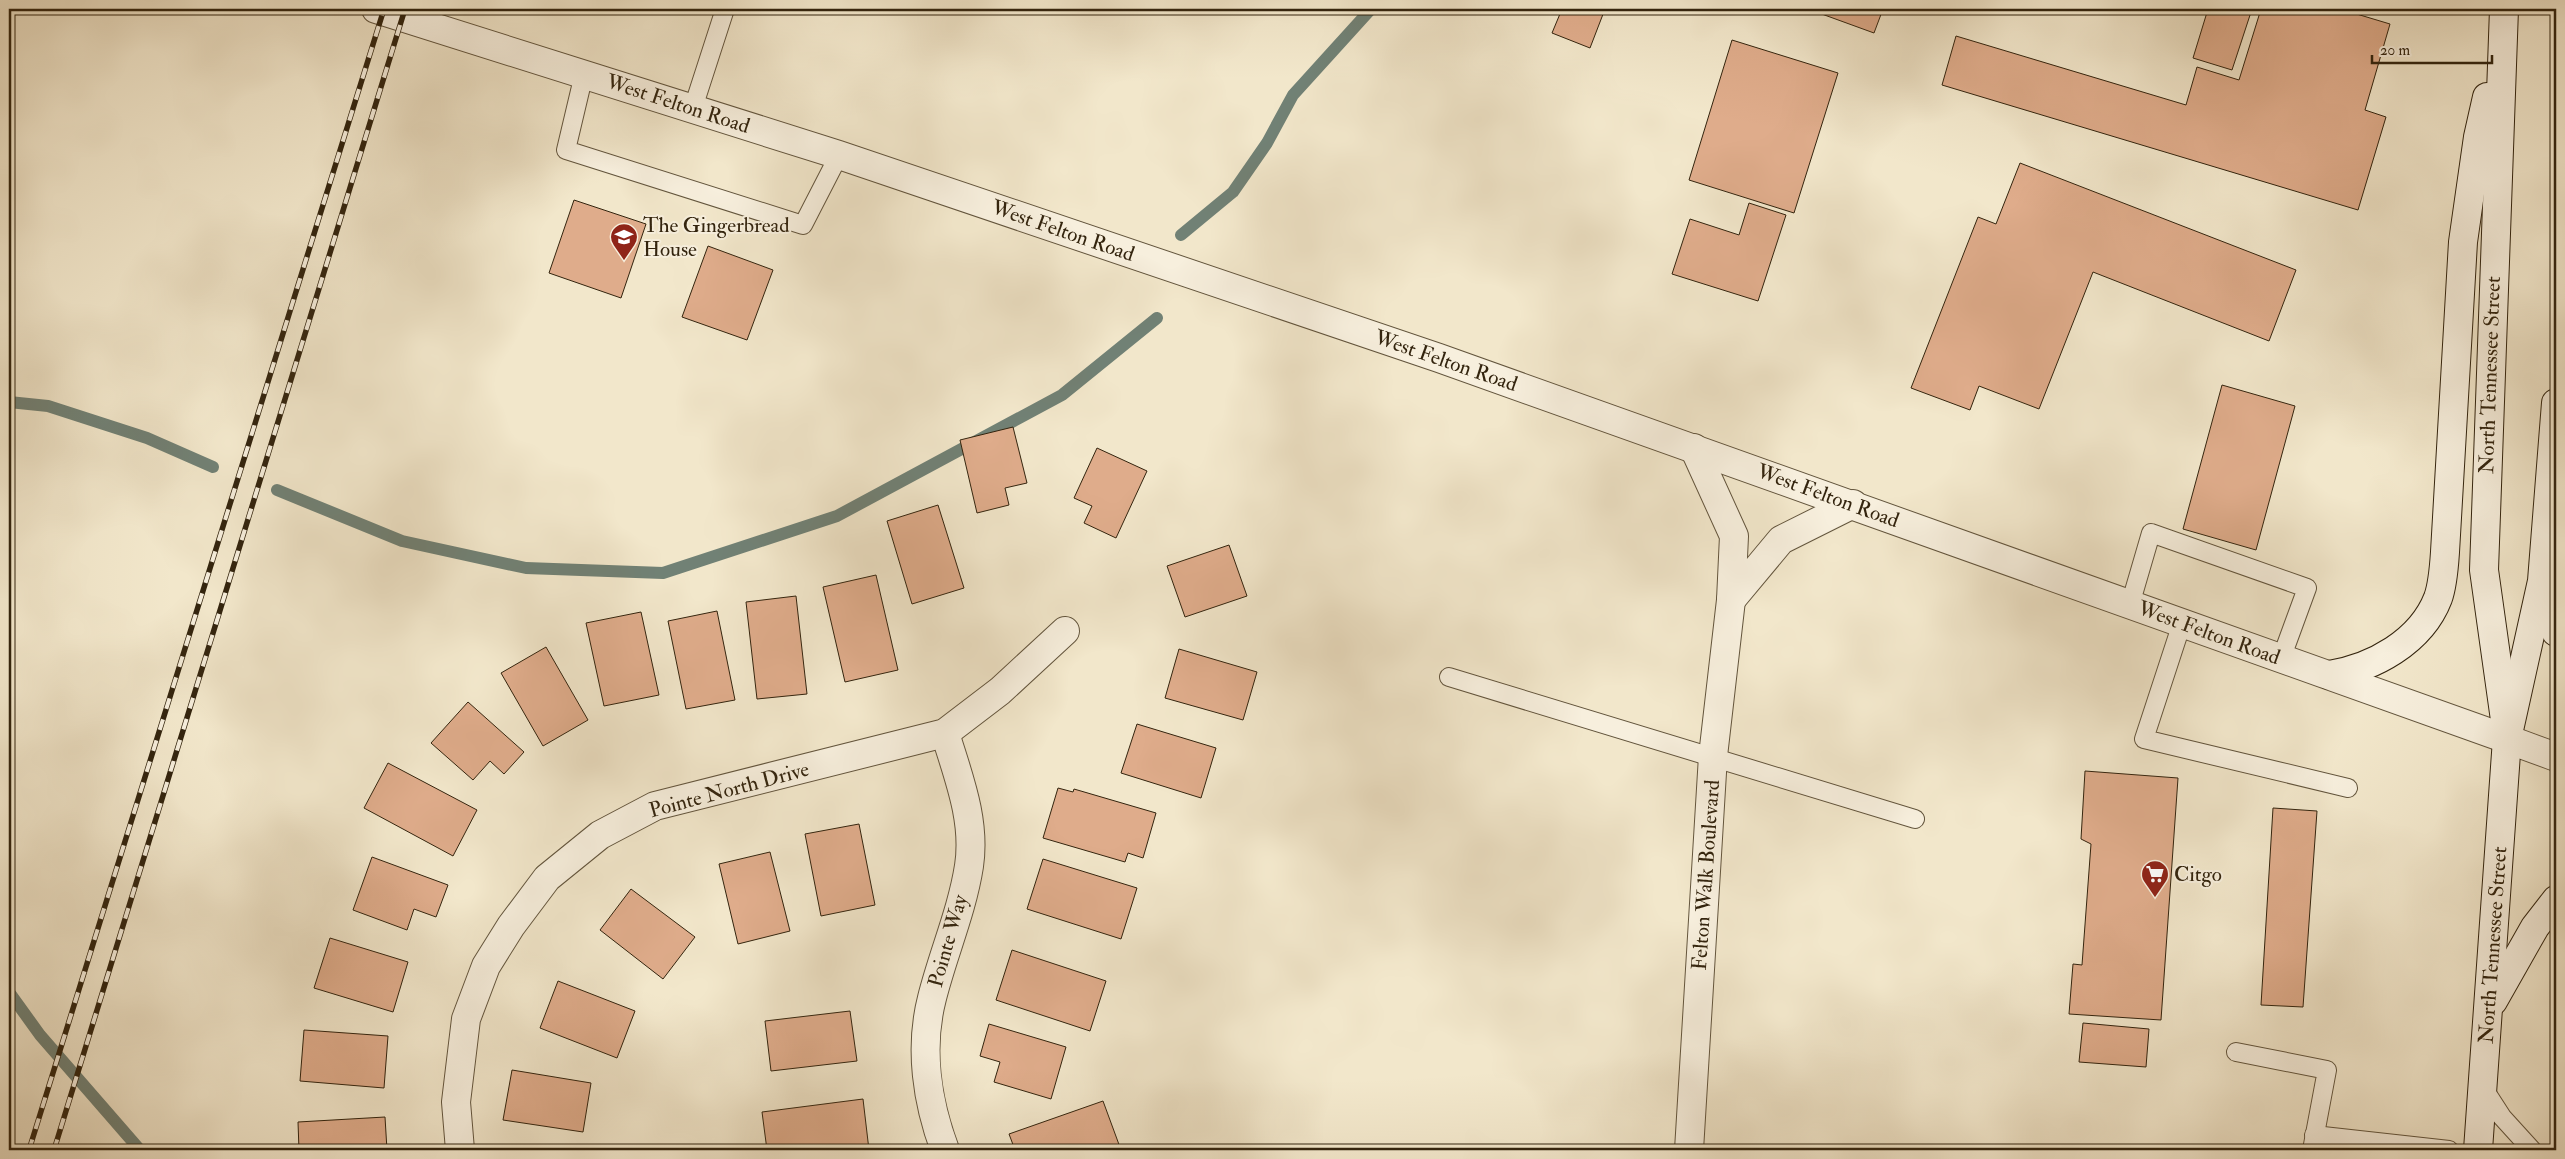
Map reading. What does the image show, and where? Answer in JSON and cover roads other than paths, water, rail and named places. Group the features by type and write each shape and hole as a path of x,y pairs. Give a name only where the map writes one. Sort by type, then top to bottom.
{"street":[{"name":"West Felton Road","path":"376,9 839,155 1430,355 1853,504 2556,757"},
{"name":"North Tennessee Street","path":"2504,9 2484,570 2507,739"},
{"path":"2328,675 2348,672 2368,665 2406,641 2422,626 2438,596 2446,552 2463,242 2478,137 2490,85 2501,55"},
{"name":"North Tennessee Street","path":"2478,1150 2507,739 2542,581 2556,412"},
{"name":"Felton Walk Boulevard","path":"1689,1150 1714,756 1731,600 1734,536 1694,448"},
{"path":"1731,600 1781,540 1853,504"},
{"path":"2542,581 2556,632"},
{"name":"Pointe North Drive","path":"460,1150 456,1102 466,1019 486,966 511,926 547,878 600,835 655,806 946,733 1000,691 1065,631"},
{"name":"Pointe Way","path":"945,1150 928,1092 925,1046 931,999 969,865 969,814 946,733"},
{"path":"2488,1008 2535,928 2556,900"}],"lane":[{"path":"693,108 724,9"},
{"path":"584,74 566,150 803,225 839,155"},
{"path":"2130,605 2151,533 2307,588 2281,659"},
{"path":"2182,623 2144,739 2348,788"},
{"path":"1449,677 1714,756 1915,819"},
{"path":"2236,1052 2327,1070 2313,1142 2449,1150"},
{"path":"2482,1086 2502,1117 2532,1150"}],"waterway":[{"path":"1181,235 1233,192 1267,143 1293,95 1371,9"},
{"path":"277,490 402,541 526,568 663,573 837,516 1062,395 1157,318"},
{"path":"9,402 48,406 147,438 213,467"},
{"path":"9,992 40,1035 140,1150"}],"railway":[{"path":"29,1150 384,9"},
{"path":"54,1150 405,9"}],"place":[{"name":"The Gingerbread House","path":"624,261"},
{"name":"Citgo","path":"2155,898"}]}
